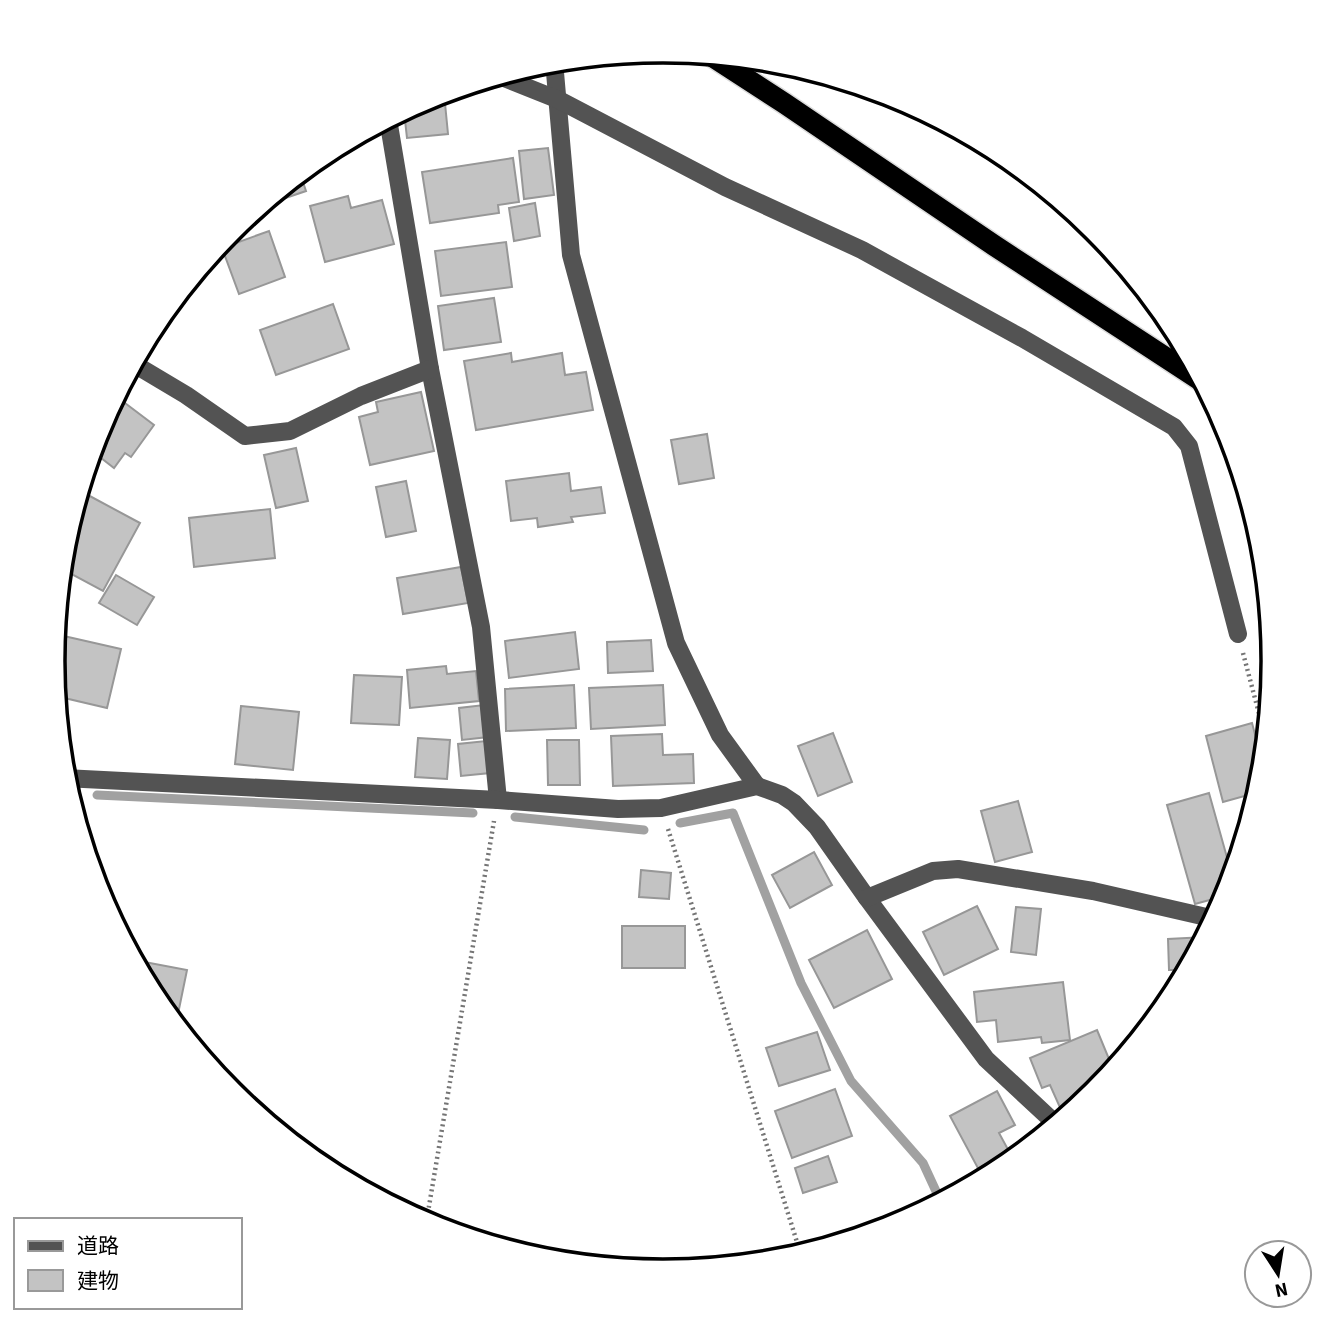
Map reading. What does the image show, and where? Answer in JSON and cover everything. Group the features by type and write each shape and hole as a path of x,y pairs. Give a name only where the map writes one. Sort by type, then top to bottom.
{"highway":[{"path":"728,67 1187,371"}],"street":[{"path":"556,73 571,255 676,643 720,735 757,786"},
{"path":"514,82 559,100 725,187 862,250 1022,338 1174,427 1189,446 1238,634"},
{"path":"390,130 430,369 481,627 498,800"},
{"path":"142,368 187,395 245,436 290,431 361,396 430,369"},
{"path":"77,779 498,800 618,809 661,808 757,786 782,795 817,827 866,898 986,1059 1050,1118"},
{"path":"866,898 933,871 958,869 1093,891 1204,917"}],"path":[{"path":"1238,634 1260,715"},
{"path":"428,1211 498,800"},
{"path":"661,808 798,1244"}],"building":[{"path":"445,105 448,134 407,138 405,122"},
{"path":"548,148 554,195 524,199 519,151"},
{"path":"513,158 519,202 498,205 499,213 430,223 422,172"},
{"path":"304,184 306,191 286,198"},
{"path":"348,196 351,208 382,200 394,244 325,262 310,206"},
{"path":"535,203 540,236 514,241 509,208"},
{"path":"269,231 285,277 239,294 225,255 235,243"},
{"path":"506,242 512,287 441,296 435,251"},
{"path":"494,298 501,342 444,350 438,306"},
{"path":"333,304 349,349 276,375 260,330"},
{"path":"511,353 512,362 562,353 565,375 586,372 593,410 476,430 464,361"},
{"path":"421,392 434,451 370,465 359,417 378,412 376,402"},
{"path":"124,403 154,425 131,457 125,453 114,468 101,458"},
{"path":"707,434 714,478 679,484 671,440"},
{"path":"296,448 308,501 276,508 264,455"},
{"path":"569,473 571,491 601,487 605,513 571,517 573,522 538,527 537,518 511,521 506,481"},
{"path":"406,481 416,531 386,537 376,487"},
{"path":"89,495 140,523 103,591 72,574"},
{"path":"270,509 275,558 194,567 189,518"},
{"path":"461,567 468,603 403,614 397,578"},
{"path":"116,575 154,597 137,625 99,603"},
{"path":"575,632 579,669 509,678 505,641"},
{"path":"66,636 121,649 107,708 66,698"},
{"path":"651,640 653,671 608,673 607,642"},
{"path":"446,666 447,674 476,671 479,701 410,708 407,670"},
{"path":"354,675 402,677 399,725 351,723"},
{"path":"574,685 576,728 506,731 505,689"},
{"path":"663,685 665,725 591,729 589,688"},
{"path":"484,705 488,737 462,740 459,708"},
{"path":"241,706 299,712 293,770 235,764"},
{"path":"1252,723 1257,741 1246,796 1223,802 1206,736"},
{"path":"833,733 852,782 818,796 798,746"},
{"path":"662,734 663,755 693,754 694,783 613,786 611,736"},
{"path":"418,738 450,740 447,779 415,777"},
{"path":"547,740 579,740 580,785 548,785"},
{"path":"486,741 490,773 461,776 458,744"},
{"path":"1209,793 1228,860 1212,899 1195,904 1167,805"},
{"path":"1018,801 1032,852 995,862 981,811"},
{"path":"814,852 832,885 790,908 772,875"},
{"path":"641,870 671,873 669,899 639,897"},
{"path":"977,906 998,949 944,975 923,932"},
{"path":"1016,907 1041,909 1036,955 1011,952"},
{"path":"622,926 685,926 685,968 622,968"},
{"path":"867,930 892,979 834,1008 809,960"},
{"path":"1194,938 1176,970 1169,970 1168,939"},
{"path":"146,962 187,970 179,1009 166,994"},
{"path":"1063,982 1070,1040 1042,1043 1041,1037 998,1042 996,1020 977,1022 974,992"},
{"path":"1097,1030 1109,1060 1061,1109 1050,1085 1042,1088 1030,1058"},
{"path":"817,1032 830,1070 779,1086 766,1048"},
{"path":"835,1089 852,1136 792,1158 775,1111"},
{"path":"997,1091 1015,1125 999,1133 1008,1150 979,1170 950,1116"},
{"path":"828,1156 837,1182 803,1193 795,1168"}],"waterway":[{"path":"97,795 473,813"},
{"path":"680,823 733,813 801,983 851,1081 923,1163 937,1193"},
{"path":"515,817 644,830"}]}
